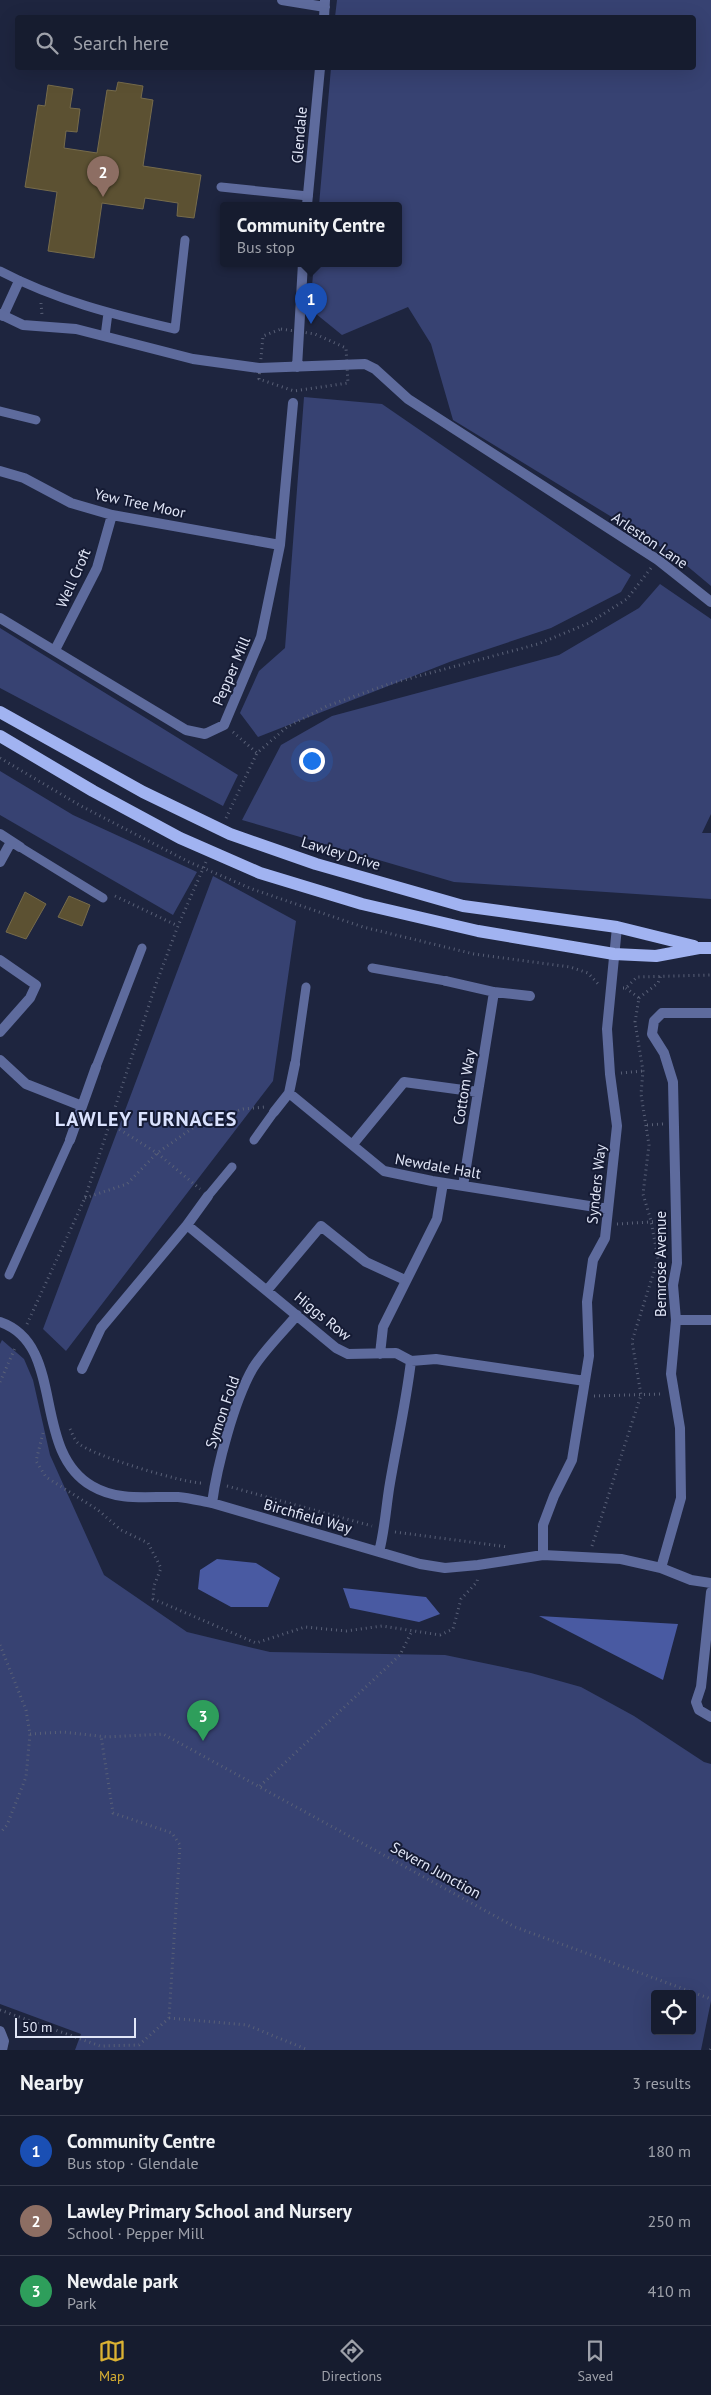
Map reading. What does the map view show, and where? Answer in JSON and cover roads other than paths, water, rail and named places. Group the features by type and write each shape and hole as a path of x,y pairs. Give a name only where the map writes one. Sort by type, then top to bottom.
{"main road":[{"name":"Lawley Drive","path":"0,712 143,792 230,834 316,864 463,906 617,927 705,948"},
{"name":"Lawley Drive","path":"0,736 93,791 180,838 260,873 362,904 478,932 614,954 656,956 705,948"}],"street":[{"path":"282,0 325,8"},
{"name":"Glendale","path":"308,200 320,70"},
{"path":"19,281 1,317 23,325 76,329 193,359 259,368 297,367 303,267"},
{"name":"Arleston Lane","path":"297,367 365,364 375,369 408,399 658,560 711,602"},
{"name":"Pepper Mill","path":"0,618 186,730 205,734 224,725 261,637 280,545 293,403"},
{"name":"Yew Tree Moor","path":"0,471 24,478 71,503 112,515 280,545"},
{"name":"Well Croft","path":"55,650 97,568 112,515"},
{"path":"0,834 16,845 0,862"},
{"name":"Synders Way","path":"543,1555 543,1525 554,1496 572,1460 589,1356 587,1302 593,1260 605,1238 617,1126 610,1074 607,1029 617,927"},
{"path":"0,960 36,984 30,998 0,1032"},
{"path":"446,981 494,992 530,996"},
{"name":"Cottom Way","path":"463,1186 494,992"},
{"name":"Bemrose Avenue","path":"661,1568 681,1498 680,1428 671,1374 676,1320 673,1285 677,1263 673,1082 664,1053 652,1034 654,1021 662,1014 711,1013"},
{"path":"0,1060 26,1084 82,1106"},
{"path":"277,1109 289,1093 295,1064"},
{"path":"70,1140 96,1068"},
{"path":"353,1144 404,1082 478,1092"},
{"name":"Newdale Halt","path":"289,1093 384,1171 443,1183 608,1209"},
{"path":"380,1354 384,1327 405,1280 437,1219 443,1183"},
{"path":"82,1370 101,1328 187,1225 208,1196"},
{"name":"Higgs Row","path":"187,1225 336,1348 348,1354 396,1354 411,1362 436,1359 584,1381"},
{"path":"268,1290 321,1226 366,1262 405,1280"},
{"name":"Symon Fold","path":"212,1503 215,1482 240,1396 254,1367 298,1315"},
{"path":"676,1320 711,1320"},
{"name":"Birchfield Way","path":"0,1322 11,1326 22,1334 36,1353 58,1446 73,1468 91,1486 114,1496 180,1497 212,1503 420,1564 445,1568 543,1555 591,1559 621,1559 661,1568 690,1580 711,1583"},
{"path":"380,1552 385,1530 388,1497 405,1412 411,1362"},
{"path":"711,1592 701,1687 696,1702 699,1710 711,1717"},
{"path":"0,2031 4,2041 2,2050"}],"lane":[{"path":"221,187 308,200"},
{"path":"0,271 19,281 108,313 175,329 185,240"},
{"path":"105,336 108,313"},
{"path":"0,411 36,420"},
{"path":"16,845 103,898"},
{"path":"96,1068 142,948"},
{"path":"372,968 446,981"},
{"path":"295,1064 306,987"},
{"path":"254,1140 277,1109"},
{"path":"9,1275 70,1140"},
{"path":"208,1196 232,1167"}],"place":[{"name":"Lawley Primary School and Nursery","path":"103,197"},
{"name":"Community Centre","path":"311,324"},
{"name":"Newdale park","path":"203,1741"}],"district":[{"name":"LAWLEY FURNACES","path":"146,1119"}]}
